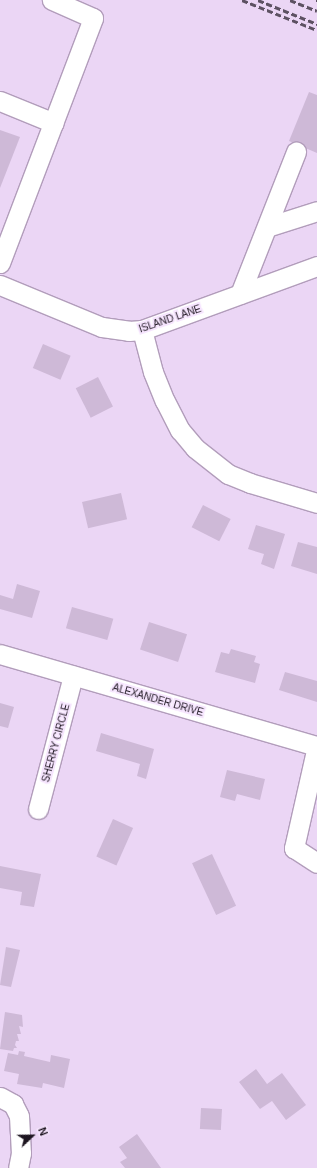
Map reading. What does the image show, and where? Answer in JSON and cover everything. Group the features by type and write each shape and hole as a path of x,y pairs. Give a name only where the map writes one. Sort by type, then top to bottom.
{"street":[{"path":"0,264 93,18 52,0"},
{"path":"0,101 54,122"},
{"path":"240,294 296,152"},
{"path":"267,227 317,211"},
{"name":"ISLAND LANE","path":"0,285 102,327 116,330 142,330 317,266"},
{"path":"142,330 153,372 165,401 180,430 195,448 223,470 250,483 317,503"},
{"name":"ALEXANDER DRIVE","path":"0,654 317,746"},
{"name":"SHERRY CIRCLE","path":"38,809 73,676"},
{"path":"317,746 294,848 317,863"},
{"path":"0,1097 13,1104 19,1116 21,1153 18,1168"}],"building":[{"path":"309,92 317,95 317,153 289,141"},
{"path":"0,130 20,137 0,188"},
{"path":"43,344 71,356 60,380 33,368"},
{"path":"98,377 113,406 91,418 76,388"},
{"path":"121,493 127,519 88,528 82,502"},
{"path":"203,505 231,519 219,541 192,527"},
{"path":"256,525 285,534 274,569 261,564 264,554 248,549"},
{"path":"298,542 317,547 317,574 291,566"},
{"path":"17,584 40,591 32,618 0,609 0,595 13,599"},
{"path":"72,607 113,619 107,640 66,628"},
{"path":"149,622 187,634 178,662 140,650"},
{"path":"231,649 256,656 254,662 260,664 255,683 215,672 221,652 229,654"},
{"path":"285,672 317,681 317,702 279,690"},
{"path":"0,703 14,707 8,728 0,726"},
{"path":"101,733 154,749 146,779 137,776 140,764 96,751"},
{"path":"227,770 265,779 260,800 237,794 235,801 220,797"},
{"path":"113,819 133,828 116,865 96,856"},
{"path":"212,854 236,906 216,915 192,863"},
{"path":"0,866 41,874 34,907 20,905 22,892 0,888"},
{"path":"6,947 20,950 11,987 0,985"},
{"path":"5,1012 22,1015 23,1027 19,1026 21,1034 17,1034 19,1041 16,1041 15,1045 17,1048 14,1048 13,1051 0,1049"},
{"path":"19,1051 25,1052 24,1056 50,1062 51,1055 70,1059 64,1088 43,1083 42,1088 17,1084 19,1074 4,1071 8,1053 18,1055"},
{"path":"256,1069 267,1084 282,1073 306,1105 286,1120 272,1101 260,1109 239,1082"},
{"path":"201,1108 222,1109 221,1130 200,1129"},
{"path":"137,1134 161,1168 125,1168 120,1162 127,1158 119,1147"}],"railway":[{"path":"242,0 317,30"},
{"path":"258,0 317,24"},
{"path":"290,0 317,11"}]}
